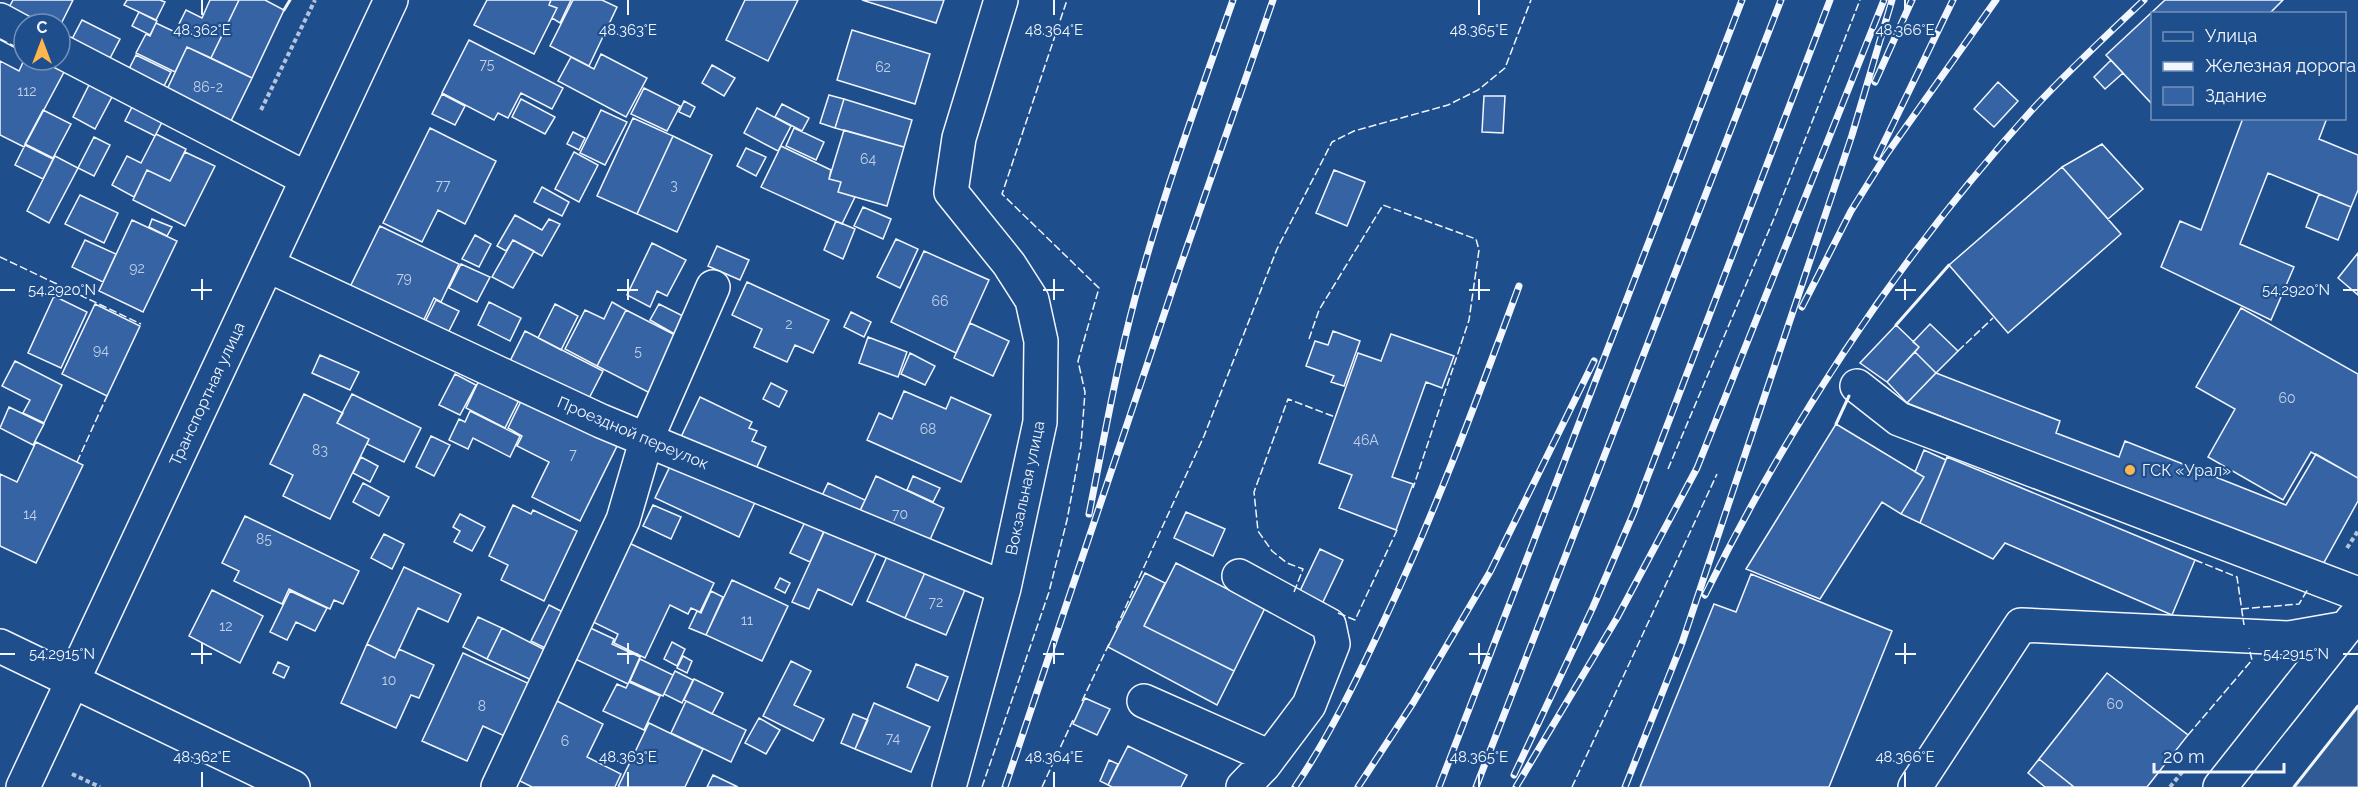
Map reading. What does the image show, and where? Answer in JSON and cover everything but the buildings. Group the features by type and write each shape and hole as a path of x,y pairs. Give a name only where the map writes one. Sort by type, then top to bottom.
{"street":[{"name":"Транспортная улица","path":"23,787 392,0"},
{"name":"Вокзальная улица","path":"949,787 1004,588 1040,422 1041,341 1032,300 1009,264 951,192 959,138 1001,0"},
{"path":"72,57 307,178"},
{"name":"Проездной переулок","path":"267,265 601,421 647,438 1004,588"},
{"path":"498,787 623,520 647,438 713,287"},
{"path":"1857,386 1899,420 2358,594"},
{"path":"1239,576 1329,625 1333,644 1310,705 1270,757 1243,787"},
{"path":"1915,787 2021,625 2289,638 2352,620"},
{"path":"2220,787 2352,620"},
{"path":"0,646 293,787"},
{"path":"1144,701 1270,757"}],"path":[{"path":"244,146 315,0"}],"shaded area":[{"path":"2358,706 2358,787 2294,787"}],"railway":[{"path":"1089,514 1119,363 1142,273 1174,170 1233,0"},
{"path":"1005,787 1180,267 1273,0"},
{"path":"1439,787 1742,0"},
{"path":"1476,787 1781,0"},
{"path":"1514,775 1593,607 1634,512 1830,0"},
{"path":"1516,787 1617,618 1697,468 1884,0"},
{"path":"1625,787 1682,643 1852,135 1892,0"},
{"path":"1875,82 1912,0"},
{"path":"1877,157 1953,0"},
{"path":"1802,307 1851,211 1886,155 1996,0"},
{"path":"1705,595 1738,530 1811,403 1893,282 1937,223 2031,111 2144,0"},
{"path":"1295,787 1342,706 1402,582 1455,456 1519,286"},
{"path":"1358,787 1413,703 1490,572 1594,361"}],"fence":[{"path":"982,787 1049,592 1067,520 1081,445 1085,392 1078,361 1099,288 1002,194 1067,0"},
{"path":"1116,628 1204,436 1277,249 1332,142 1354,131 1448,105 1478,90 1505,68 1531,0"},
{"path":"1668,469 1775,216 1860,0"},
{"path":"0,39 12,45"},
{"path":"1309,339 1319,310 1383,205 1476,239 1479,250 1469,320 1413,488"},
{"path":"0,257 141,324"},
{"path":"1958,351 1993,318"},
{"path":"77,462 107,396"},
{"path":"1294,592 1303,569 1287,563 1272,551 1258,531 1254,492 1288,399 1335,417"},
{"path":"1572,787 1717,474"},
{"path":"1338,613 1355,620 1398,528"},
{"path":"2195,560 2237,577 2244,625"},
{"path":"2241,609 2299,604 2308,589"},
{"path":"1082,701 1109,644"},
{"path":"2188,735 2252,660 2249,648"},
{"path":"1042,787 1073,720"}],"wall":[{"path":"284,10 290,0"},
{"path":"1896,325 1949,265"},
{"path":"1836,424 1849,396"},
{"path":"2294,787 2358,706"}],"place":[{"name":"ГСК «Урал»","path":"2130,470"}]}
